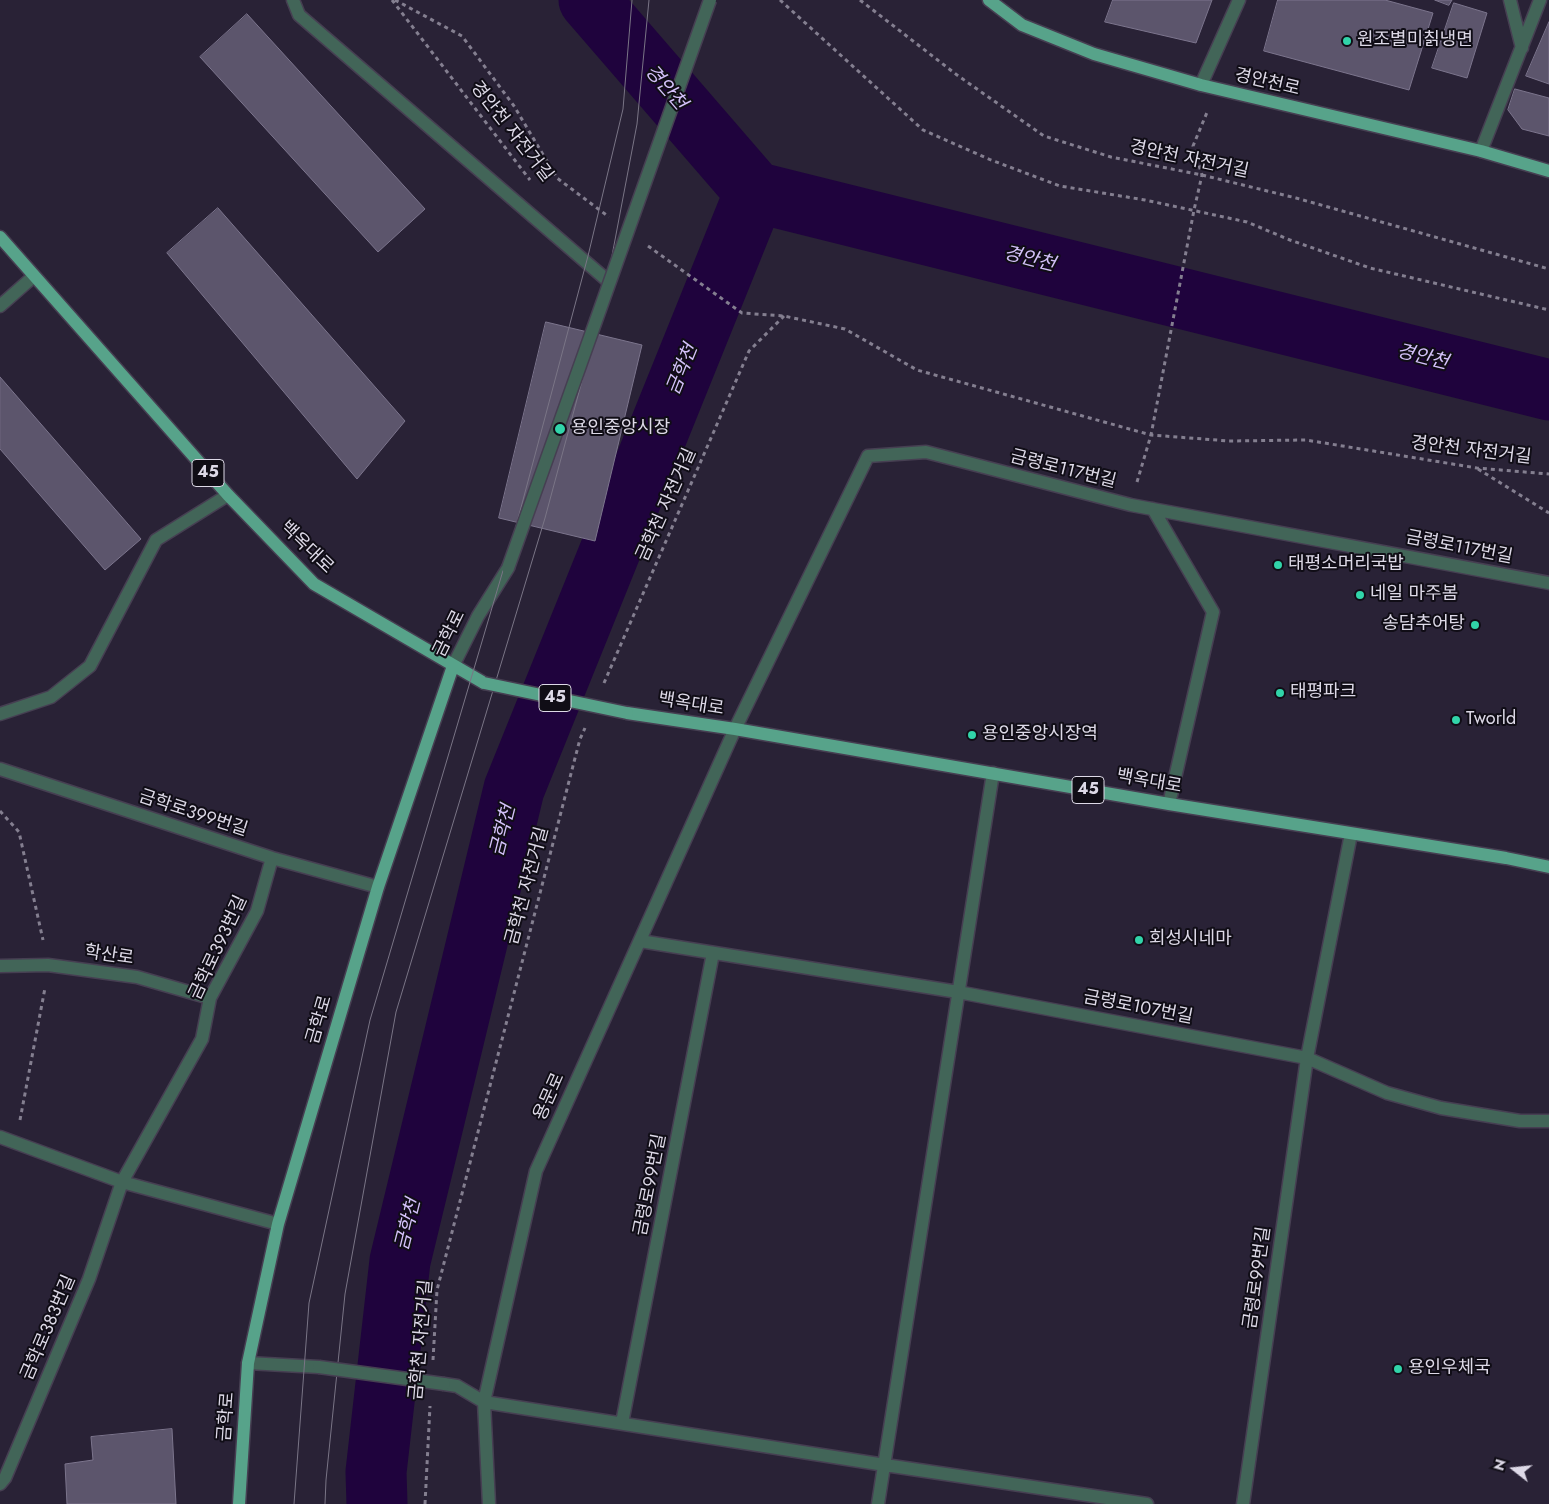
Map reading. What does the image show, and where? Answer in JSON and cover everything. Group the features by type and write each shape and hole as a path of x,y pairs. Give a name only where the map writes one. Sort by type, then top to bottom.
{"main road":[{"name":"경안천로","path":"989,0 1022,25 1094,54 1201,86 1481,151 1549,171"},
{"name":"백옥대로","path":"0,237 228,495 314,584 484,683 627,713 735,729 1169,804 1506,858 1549,867"},
{"name":"금학로","path":"239,1504 248,1363 278,1224 378,887 453,666"}],"street":[{"path":"293,0 298,15 608,281"},
{"name":"금학로","path":"453,666 478,616 508,568 608,281 710,0"},
{"path":"1201,86 1239,0"},
{"path":"1510,0 1522,48"},
{"path":"1481,151 1540,0"},
{"path":"0,306 34,276"},
{"name":"금령로117번길","path":"735,729 868,456 926,452 1131,505 1549,583"},
{"path":"0,714 51,697 90,666 156,540 228,495"},
{"path":"1153,509 1213,612 1169,804"},
{"name":"용문로","path":"488,1504 484,1402 536,1171 735,729"},
{"name":"금학로399번길","path":"0,769 272,858 378,887"},
{"path":"878,1504 993,773"},
{"name":"금령로99번길","path":"1243,1504 1307,1058 1351,834"},
{"name":"금학로393번길","path":"122,1182 202,1039 210,998 257,911 272,858"},
{"name":"금령로107번길","path":"640,941 958,992 1307,1058 1387,1093 1441,1108 1520,1121 1549,1121"},
{"name":"금령로99번길","path":"622,1423 713,953"},
{"name":"학산로","path":"0,966 48,965 137,977 210,998"},
{"path":"0,1137 122,1182 278,1224"},
{"name":"금학로383번길","path":"0,1484 5,1478 89,1279 122,1182"},
{"path":"248,1363 319,1367 458,1386 484,1402 1147,1504"}],"path":[{"name":"경안천 자전거길","path":"393,0 536,187"},
{"path":"393,0 462,36 514,106 557,178 615,222"},
{"path":"780,0 923,130 991,160 1060,186 1194,210 1247,222 1290,240 1370,268 1549,310"},
{"name":"경안천 자전거길","path":"860,0 958,75 1044,136 1111,157 1202,174 1296,198 1549,269"},
{"path":"1131,505 1151,435 1202,174 1193,146 1217,89"},
{"name":"경안천 자전거길","path":"646,244 742,313 784,316 845,329 917,370 1151,435 1229,441 1306,440 1478,468 1549,474"},
{"name":"금학천 자전거길","path":"604,685 749,351 784,316"},
{"path":"1478,468 1549,513"},
{"name":"금학천 자전거길","path":"432,1369 437,1290 580,739 588,721"},
{"name":"금학천 자전거길","path":"425,1504 430,1399"}],"building":[{"path":"1113,0 1212,0 1196,43 1105,22"},
{"path":"1278,0 1385,0 1433,13 1409,90 1264,51"},
{"path":"1435,0 1452,0 1449,5"},
{"path":"1454,3 1487,13 1467,78 1432,68"},
{"path":"247,14 425,209 378,252 200,57"},
{"path":"1549,22 1549,84 1526,76"},
{"path":"1515,89 1549,98 1549,136 1522,129 1508,110"},
{"path":"218,208 405,421 357,479 167,253"},
{"path":"546,322 642,345 595,541 499,518"},
{"path":"0,377 141,539 105,570 0,449"},
{"path":"172,1429 176,1504 67,1504 65,1464 93,1460 91,1437"}],"waterway":[{"name":"경안천","path":"589,0 755,192 1549,390"},
{"name":"금학천","path":"377,1504 376,1472 400,1261 514,789 755,192"}],"tram line":[{"path":"294,1504 309,1303 370,1020 515,530 588,256 623,109 632,0"},
{"path":"325,1504 345,1294 396,1012 545,518 603,303 637,124 649,0"}],"place":[{"name":"원조별미칡냉면","path":"1347,41"},
{"name":"용인중앙시장","path":"560,429"},
{"name":"태평소머리국밥","path":"1278,565"},
{"name":"네일 마주봄","path":"1360,595"},
{"name":"송담추어탕","path":"1475,625"},
{"name":"태평파크","path":"1280,693"},
{"name":"Tworld","path":"1456,720"},
{"name":"용인중앙시장역","path":"972,735"},
{"name":"회성시네마","path":"1139,940"},
{"name":"용인우체국","path":"1398,1369"}]}
